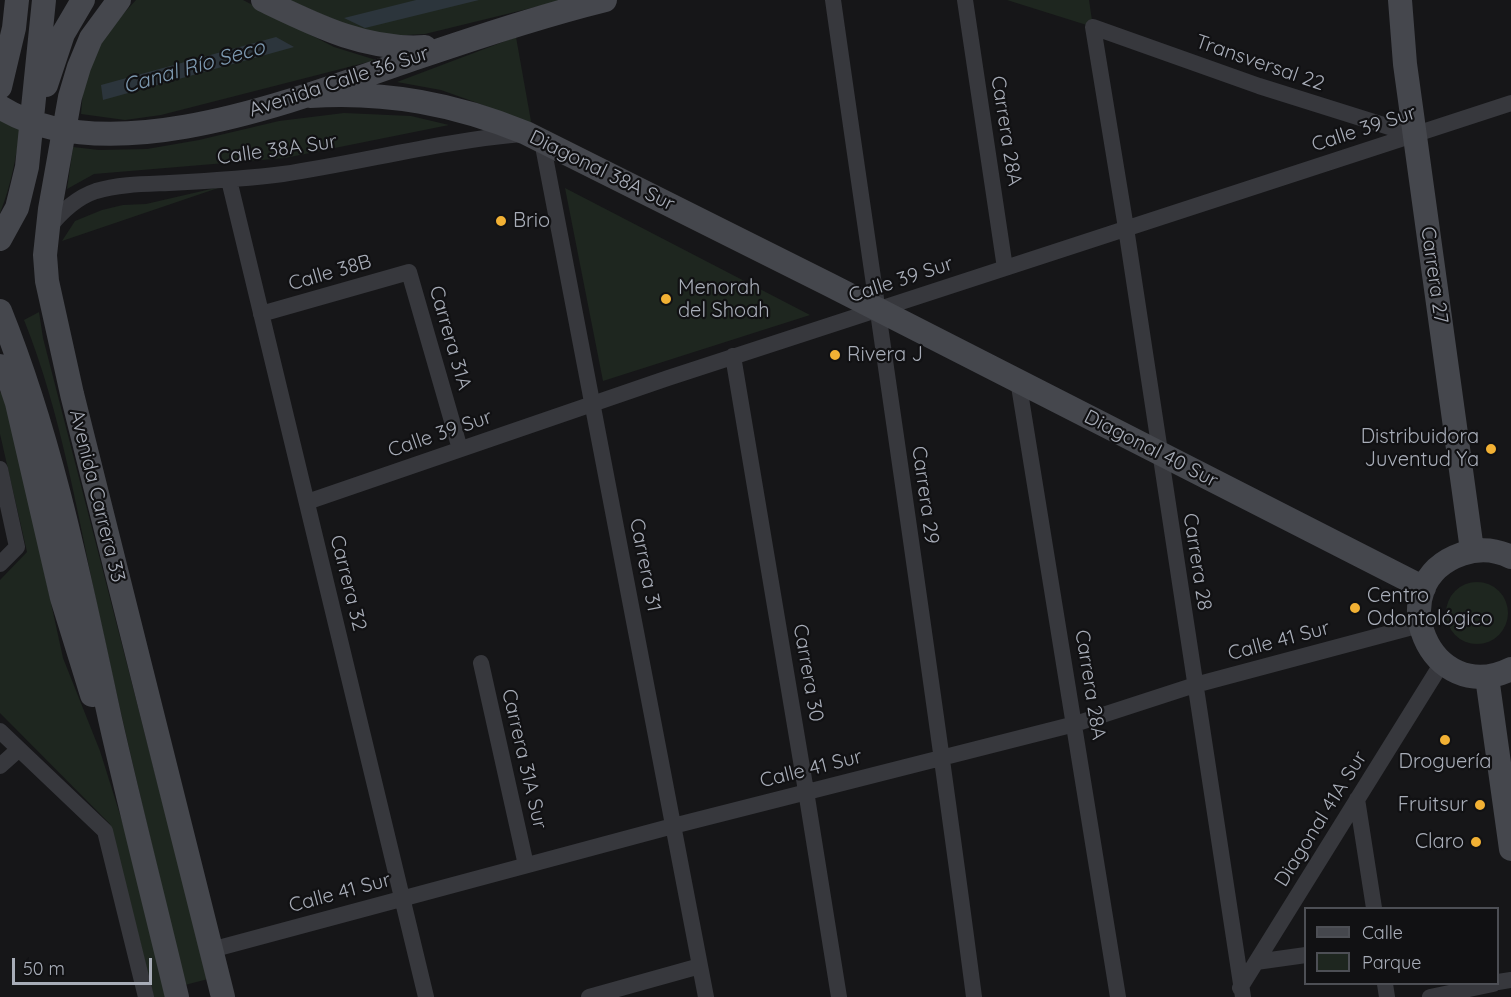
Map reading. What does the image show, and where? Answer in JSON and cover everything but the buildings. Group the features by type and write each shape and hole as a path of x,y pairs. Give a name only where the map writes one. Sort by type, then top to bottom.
{"main road":[{"path":"0,87 12,38 17,0"},
{"path":"0,239 17,208 23,190 30,146 44,0"},
{"path":"30,146 49,73 63,34 83,0"},
{"name":"Avenida Carrera 33","path":"119,0 91,38 70,97 45,255 51,305 223,997"},
{"path":"263,0 316,26 348,38 390,47 453,45"},
{"name":"Avenida Calle 36 Sur","path":"0,106 53,127 77,131 134,134 195,124 298,99 453,45 605,0"},
{"name":"Carrera 27","path":"1400,0 1401,37 1472,550"},
{"name":"Diagonal 38A Sur","path":"298,99 369,95 446,106 487,118 534,137 877,310"},
{"name":"Diagonal 40 Sur","path":"877,310 1424,588"},
{"name":"Avenida Carrera 33","path":"0,311 28,385 63,504 124,782 177,997"},
{"path":"0,366 11,385 17,403 74,643 124,782"},
{"path":"1511,557 1501,552 1487,550 1472,550 1452,557 1435,570 1420,600 1420,625 1424,639 1442,663 1463,674 1487,677 1511,669"},
{"path":"1487,677 1511,849"}],"street":[{"name":"Carrera 29","path":"833,0 943,758 974,997"},
{"name":"Carrera 28A","path":"965,0 1005,268"},
{"name":"Transversal 22","path":"1093,27 1259,87 1415,135"},
{"name":"Carrera 28","path":"1093,27 1126,228 1240,993"},
{"name":"Calle 39 Sur","path":"307,502 733,356 1511,103"},
{"name":"Calle 38A Sur","path":"47,231 64,210 99,190 132,185 229,180 283,173 461,141 534,137"},
{"name":"Carrera 31","path":"534,137 592,404 706,997"},
{"name":"Carrera 32","path":"229,180 426,997"},
{"name":"Calle 38B","path":"261,314 409,272"},
{"name":"Carrera 31A","path":"409,272 460,449"},
{"name":"Carrera 30","path":"733,356 839,997"},
{"name":"Carrera 28A","path":"1018,380 1118,997"},
{"path":"0,469 17,547 0,564"},
{"name":"Calle 41 Sur","path":"210,950 806,791 1075,724 1195,685 1420,625"},
{"name":"Carrera 31A Sur","path":"480,663 526,865"},
{"name":"Diagonal 41A Sur","path":"1240,993 1256,962 1442,663"},
{"path":"0,731 105,831 146,997"},
{"path":"0,766 19,749"},
{"path":"1358,799 1374,907"},
{"path":"1256,962 1304,955"},
{"path":"589,997 700,966"},
{"path":"1430,997 1487,985"}],"green space":[{"path":"136,0 243,0 334,47 376,60 161,115 125,120 81,114 84,78 101,38"},
{"path":"289,0 564,0 425,34 389,36 360,31"},
{"path":"1007,0 1089,0 1093,27"},
{"path":"516,37 532,127 483,105 441,90 397,82"},
{"path":"344,113 411,116 449,125 285,158 94,174 67,189 73,147 99,150 147,149 199,140 279,121"},
{"path":"0,119 21,127 10,182 0,213"},
{"path":"224,186 62,241 75,221 102,210 123,205 146,204"},
{"path":"565,188 810,315 603,381"},
{"path":"39,312 43,338 208,979 185,985 121,714 59,431 49,393 24,320"},
{"path":"0,392 6,396 63,658 100,751 128,840 168,997 154,997 110,824 0,713 0,580 27,552 0,434"},
{"path":"1477,582 1499,591 1508,613 1499,635 1477,644 1455,635 1446,613 1455,591"}],"water":[{"path":"416,0 479,0 365,28 344,18"},
{"name":"Canal Río Seco","path":"276,37 294,47 103,100 101,85"}],"place":[{"name":"Brio","path":"501,221"},
{"name":"Menorah del Shoah","path":"666,299"},
{"name":"Rivera J","path":"835,355"},
{"name":"Distribuidora Juventud Ya","path":"1491,449"},
{"name":"Centro Odontológico","path":"1355,608"},
{"name":"Droguería","path":"1445,740"},
{"name":"Fruitsur","path":"1480,805"},
{"name":"Claro","path":"1476,842"}]}
